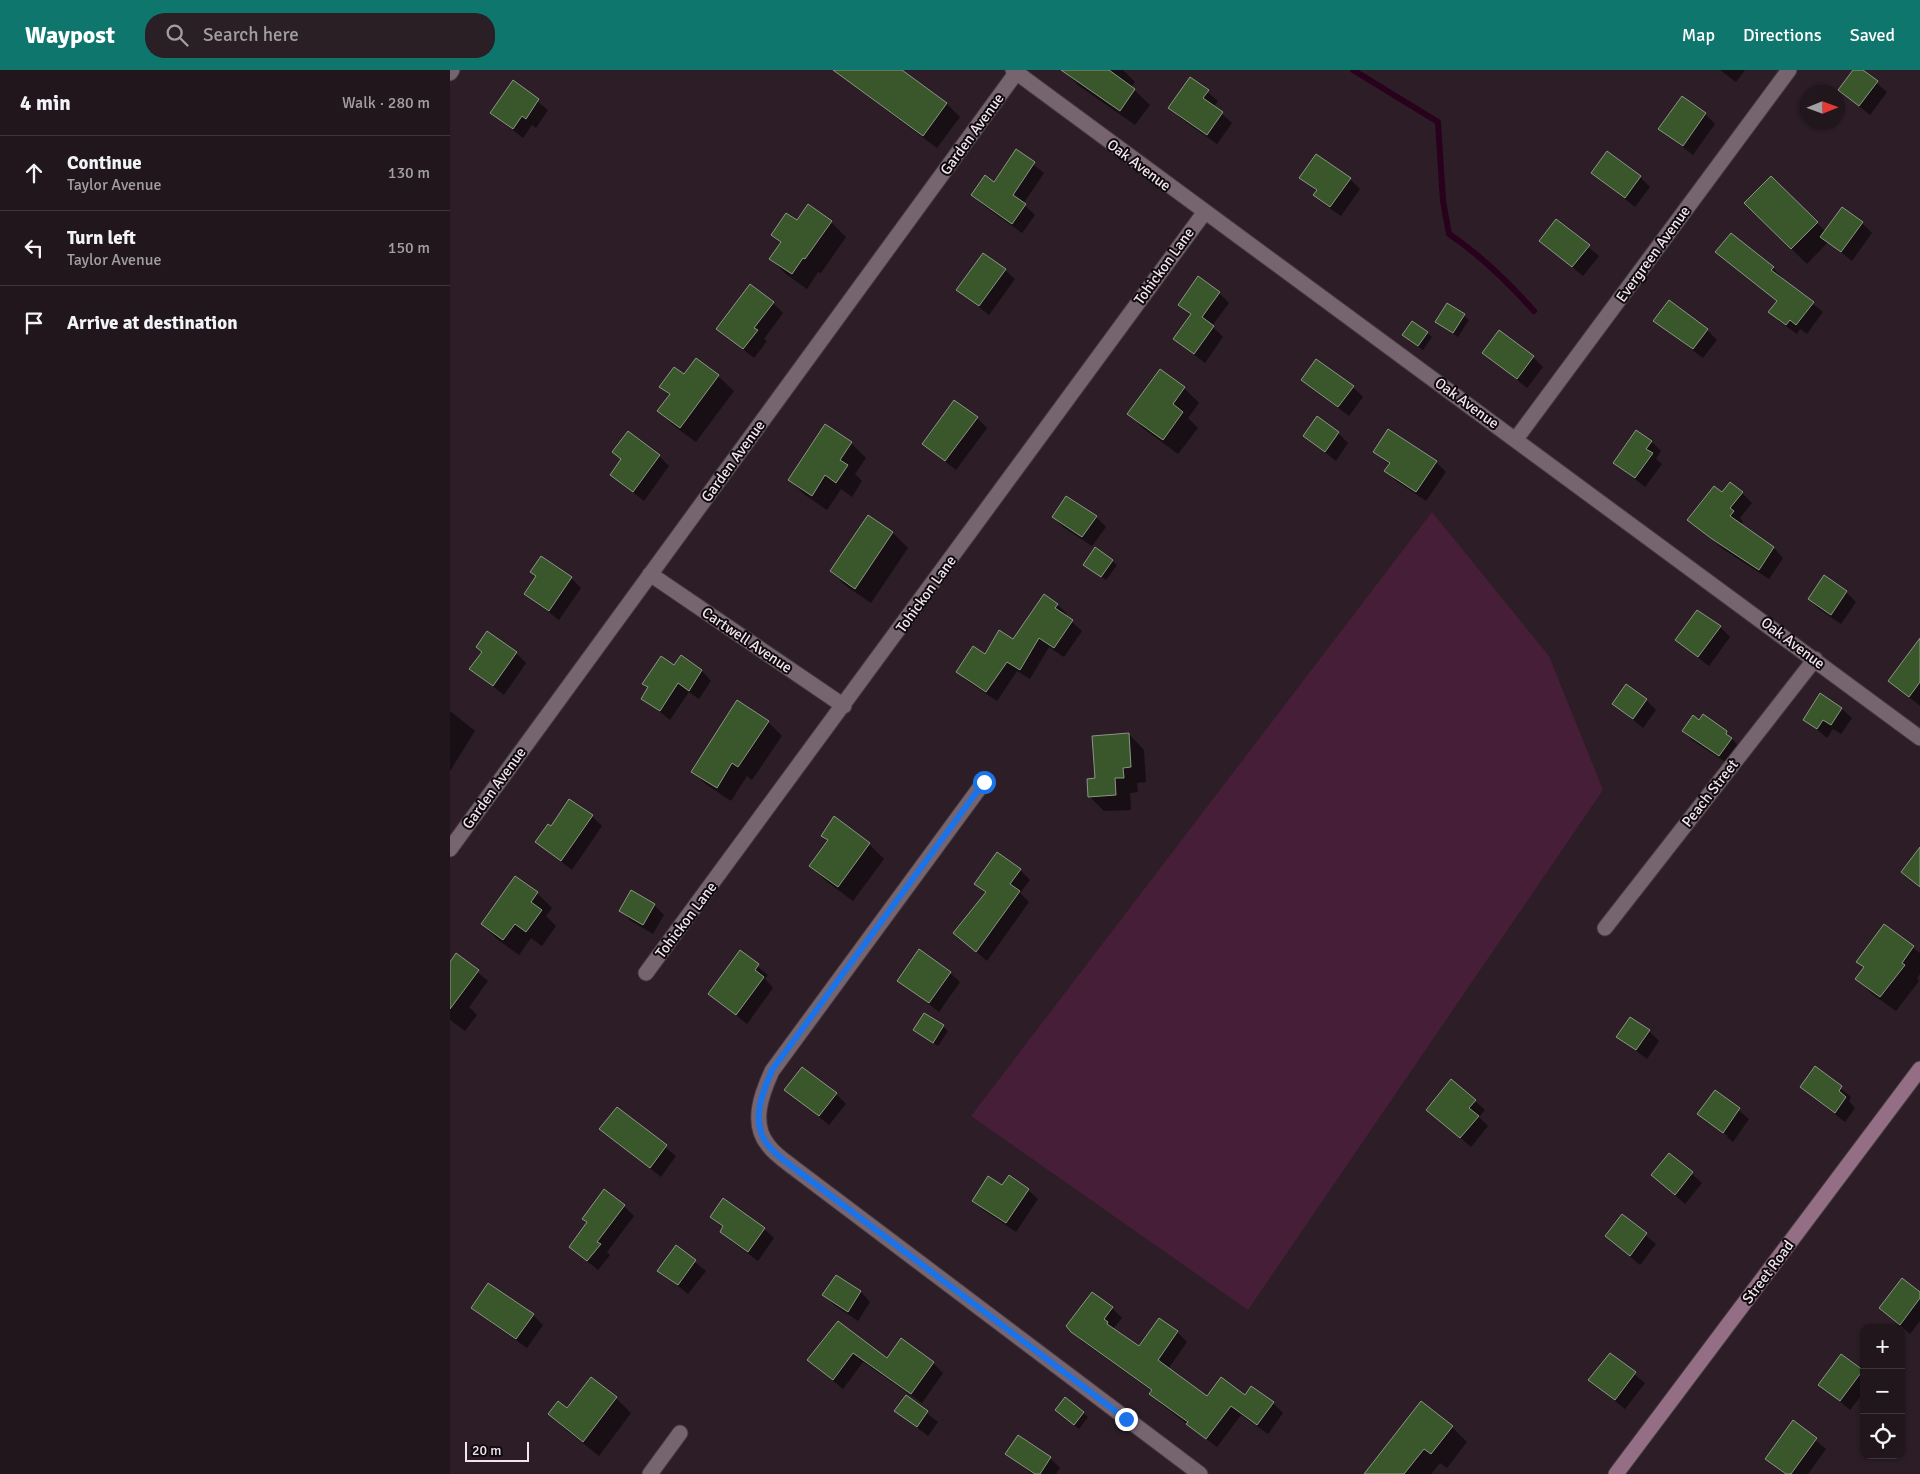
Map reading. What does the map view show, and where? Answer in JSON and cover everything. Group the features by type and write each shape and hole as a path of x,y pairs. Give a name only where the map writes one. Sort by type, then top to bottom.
{"main road":[{"name":"Street Road","path":"1616,1474 1920,1069"}],"street":[{"name":"Evergreen Avenue","path":"1516,439 1789,70"},
{"name":"Oak Avenue","path":"1014,71 1204,213 1815,658 1920,738"},
{"name":"Garden Avenue","path":"450,849 1014,71"},
{"name":"Tohickon Lane","path":"646,973 844,706 1204,213"},
{"name":"Cartwell Avenue","path":"650,574 844,706"},
{"name":"Peach Street","path":"1605,928 1815,658"},
{"path":"984,782 772,1070 761,1095 760,1133 768,1146 798,1171 1200,1474"},
{"path":"650,1474 680,1433"}],"shaded area":[{"path":"1432,512 1549,656 1603,790 1248,1310 971,1116"}],"building":[{"path":"833,70 902,70 947,103 923,136"},
{"path":"1061,70 1109,70 1135,89 1120,111"},
{"path":"1853,70 1863,70 1878,81 1859,106 1845,95 1845,85 1842,85"},
{"path":"1190,77 1209,90 1203,98 1223,112 1207,135 1168,108"},
{"path":"513,80 539,99 526,119 522,116 513,129 490,113"},
{"path":"1682,96 1706,113 1683,146 1658,129"},
{"path":"1016,149 1035,162 1013,195 1026,204 1012,224 971,195 985,175 994,182"},
{"path":"1607,151 1641,176 1625,198 1591,173"},
{"path":"1316,154 1351,178 1330,207 1313,195 1317,190 1299,178"},
{"path":"1771,176 1818,222 1791,249 1744,203"},
{"path":"808,204 832,221 792,274 769,259 781,242 771,235 786,213 797,220"},
{"path":"1842,207 1863,222 1841,252 1820,237"},
{"path":"1556,219 1590,245 1572,267 1539,241"},
{"path":"1731,233 1774,267 1771,270 1814,302 1796,325 1790,320 1786,325 1768,312 1777,301 1715,252"},
{"path":"983,253 1006,269 979,306 956,290"},
{"path":"1198,276 1220,292 1202,317 1214,326 1194,354 1173,339 1191,314 1178,305"},
{"path":"750,284 774,302 754,328 758,330 743,349 716,329"},
{"path":"1669,300 1708,329 1693,349 1653,321"},
{"path":"1447,303 1465,314 1453,333 1435,322"},
{"path":"1412,321 1428,332 1418,346 1402,335"},
{"path":"1499,330 1534,356 1517,379 1482,353"},
{"path":"696,358 719,375 680,428 657,411 670,394 659,387 674,367 684,374"},
{"path":"1316,359 1354,386 1338,407 1301,380"},
{"path":"1160,369 1185,387 1173,404 1183,412 1163,440 1127,414"},
{"path":"954,400 978,417 945,461 922,444"},
{"path":"1317,416 1339,432 1325,452 1303,436"},
{"path":"825,424 852,442 840,460 848,465 836,483 825,475 812,496 788,480"},
{"path":"1388,429 1437,461 1416,492 1384,471 1390,463 1373,452"},
{"path":"1636,430 1652,441 1646,449 1653,453 1635,478 1613,463"},
{"path":"628,431 660,455 633,492 610,475 621,459 612,452"},
{"path":"1730,482 1743,492 1730,508 1734,511 1730,516 1774,547 1759,570 1687,520 1714,486 1722,492"},
{"path":"1066,496 1097,516 1082,537 1052,517"},
{"path":"868,515 893,532 855,589 830,571"},
{"path":"1095,547 1113,560 1101,577 1083,565"},
{"path":"541,556 572,577 549,611 524,594 536,576 530,572"},
{"path":"1824,575 1847,591 1831,615 1808,599"},
{"path":"1044,594 1058,604 1055,608 1073,620 1054,648 1039,638 1020,670 1007,662 986,692 956,672 973,646 985,654 999,630 1013,639"},
{"path":"1697,610 1721,626 1698,657 1675,640"},
{"path":"487,631 517,652 493,686 469,669 482,652 476,647"},
{"path":"1920,638 1920,682 1909,697 1888,681"},
{"path":"681,655 702,670 689,691 678,683 660,711 641,699 648,687 642,684 661,656 674,665"},
{"path":"1626,684 1647,699 1633,719 1612,704"},
{"path":"1820,693 1842,708 1831,725 1823,720 1817,729 1803,720"},
{"path":"737,700 769,721 738,767 732,763 717,788 691,772"},
{"path":"1703,714 1727,731 1726,734 1732,738 1719,756 1682,731 1693,715 1699,720"},
{"path":"1129,733 1131,767 1123,768 1124,778 1115,778 1116,795 1088,797 1087,779 1095,778 1092,736"},
{"path":"569,799 593,815 561,861 535,842 548,824 551,826"},
{"path":"834,816 870,843 838,887 809,866 828,840 821,836"},
{"path":"1920,847 1920,887 1901,872"},
{"path":"997,852 1021,869 1010,884 1020,891 976,952 953,933 986,892 974,884"},
{"path":"515,876 538,892 531,902 542,910 526,932 515,924 503,940 481,924"},
{"path":"631,890 655,904 643,925 619,911"},
{"path":"1884,924 1914,946 1902,963 1905,965 1880,997 1855,979 1864,967 1856,962"},
{"path":"919,949 951,972 929,1003 897,981"},
{"path":"740,950 759,964 755,970 764,977 736,1015 708,994"},
{"path":"456,953 479,970 450,1009 450,962"},
{"path":"924,1013 944,1025 933,1043 913,1030"},
{"path":"1630,1017 1650,1030 1636,1050 1616,1037"},
{"path":"1815,1066 1842,1086 1839,1091 1846,1097 1835,1113 1800,1087"},
{"path":"802,1067 837,1093 819,1116 784,1090"},
{"path":"1451,1079 1476,1100 1469,1108 1479,1116 1460,1138 1426,1110"},
{"path":"1715,1090 1740,1108 1723,1133 1697,1114"},
{"path":"617,1107 667,1145 650,1168 599,1129"},
{"path":"1669,1153 1693,1172 1675,1195 1651,1175"},
{"path":"1009,1175 1029,1189 1006,1223 972,1201 988,1176 1002,1185"},
{"path":"604,1189 625,1205 597,1242 601,1244 587,1261 569,1247 587,1222 582,1219"},
{"path":"723,1198 765,1228 748,1252 720,1232 723,1226 710,1217"},
{"path":"1622,1214 1647,1233 1630,1256 1605,1236"},
{"path":"676,1245 696,1260 678,1285 657,1271"},
{"path":"836,1275 861,1291 848,1312 822,1295"},
{"path":"1902,1278 1920,1292 1920,1298 1901,1324 1879,1308"},
{"path":"488,1283 534,1314 516,1339 471,1308"},
{"path":"1092,1292 1113,1307 1104,1319 1108,1322 1107,1324 1139,1346 1159,1318 1178,1331 1158,1360 1207,1396 1221,1377 1245,1395 1251,1386 1274,1402 1257,1425 1231,1406 1206,1439 1186,1424 1188,1422 1149,1394 1152,1390 1071,1332 1066,1326"},
{"path":"838,1321 887,1358 901,1338 934,1362 911,1394 853,1353 833,1380 807,1360"},
{"path":"1610,1353 1636,1372 1615,1400 1588,1380"},
{"path":"1841,1354 1860,1368 1860,1374 1840,1401 1818,1385"},
{"path":"591,1377 617,1397 583,1442 548,1414 558,1401 567,1408"},
{"path":"906,1395 928,1411 917,1427 894,1411"},
{"path":"1065,1397 1084,1412 1074,1425 1055,1410"},
{"path":"1421,1401 1453,1426 1431,1454 1424,1449 1404,1474 1364,1474"},
{"path":"1793,1420 1817,1438 1791,1474 1786,1474 1765,1459"},
{"path":"1018,1435 1051,1457 1040,1474 1035,1474 1005,1454"}],"waterway":[{"path":"1353,70 1438,122 1443,201 1449,234 1473,251 1494,270 1534,311"}],"route":[{"path":"984,782 772,1070 761,1095 760,1133 768,1146 798,1171 1126,1419"}]}
